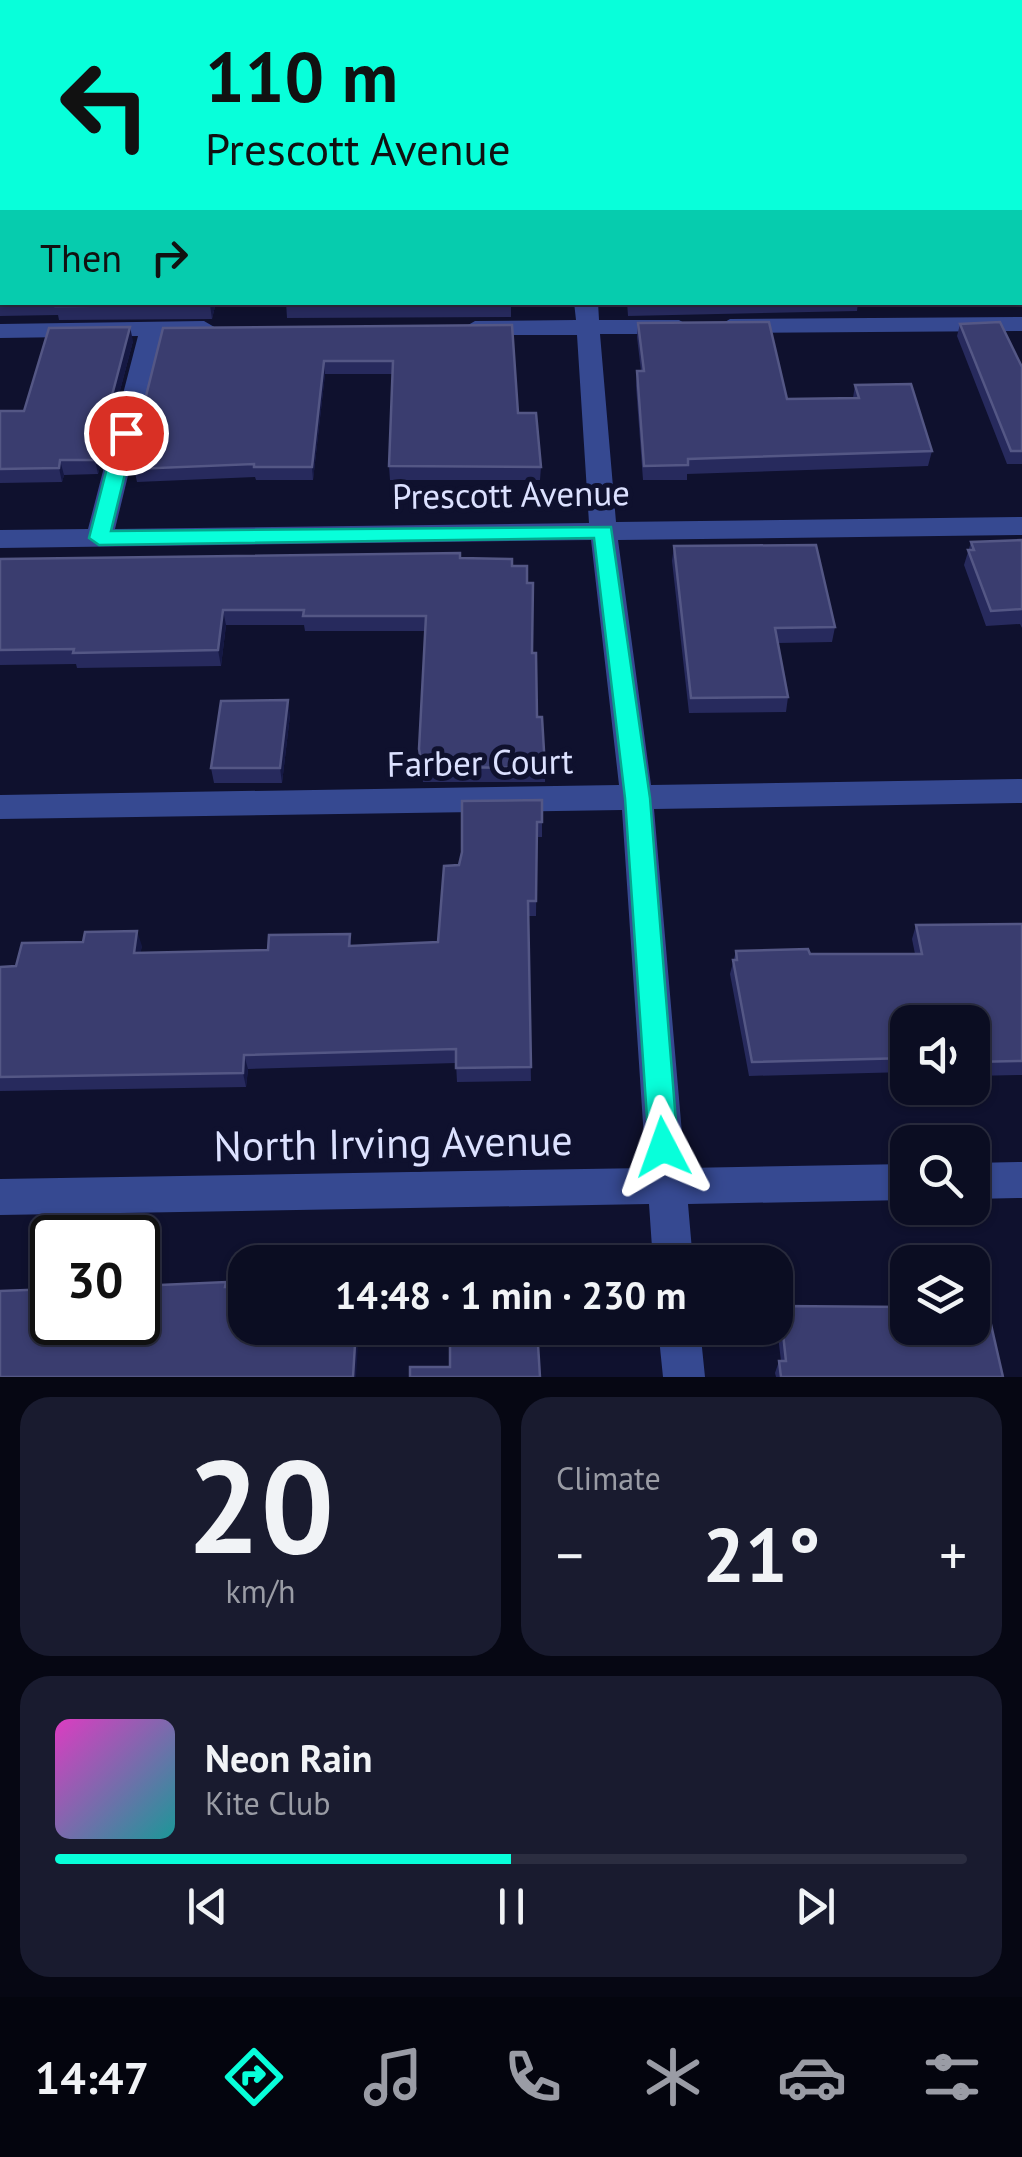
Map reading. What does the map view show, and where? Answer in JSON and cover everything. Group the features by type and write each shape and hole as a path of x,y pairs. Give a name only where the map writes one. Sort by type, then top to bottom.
{"street":[{"path":"450,328 588,315 1022,324"},
{"path":"588,315 603,532 638,798 671,1245"},
{"path":"99,538 152,328"},
{"path":"0,331 231,328"},
{"name":"Prescott Avenue","path":"0,539 1022,526"},
{"name":"Farber Court","path":"0,808 1022,791"},
{"path":"990,1181 1022,1180"},
{"name":"North Irving Avenue","path":"0,1197 890,1182"},
{"path":"681,1345 684,1377"}],"building":[{"path":"56,305 210,305 56,306"},
{"path":"769,322 787,399 859,398 855,385 911,384 932,451 688,459 688,465 644,466 637,371 644,371 638,323"},
{"path":"1000,322 1022,367 1022,451 1011,451 960,324"},
{"path":"512,325 518,413 536,413 541,467 389,466 393,361 324,361 312,467 254,464 134,469 137,460 130,460 163,328"},
{"path":"130,327 95,460 60,460 59,468 0,469 0,411 24,411 49,328"},
{"path":"1022,540 1022,609 991,611 968,550 974,550 971,542"},
{"path":"816,545 835,627 775,628 788,697 691,698 674,546"},
{"path":"460,553 460,558 512,559 512,566 527,566 527,583 533,583 532,653 536,653 537,717 542,717 545,768 422,767 419,749 426,616 303,616 304,610 223,610 218,650 0,650 0,559"},
{"path":"288,700 280,768 211,768 221,701"},
{"path":"542,800 542,822 537,822 536,901 528,901 531,1067 456,1068 456,1049 244,1055 243,1073 0,1077 0,967 16,966 22,943 83,942 85,932 137,931 134,953 268,950 269,935 350,934 349,946 438,942 444,866 459,865 462,852 462,801"},
{"path":"1022,924 1022,1061 990,1062 990,1005 890,1005 890,1058 752,1062 733,960 737,960 736,951 808,949 810,954 922,954 916,925"},
{"path":"226,1282 228,1345 355,1345 353,1377 0,1377 0,1291 30,1290 30,1345 160,1345 160,1285"},
{"path":"793,1306 890,1307 890,1345 990,1345 990,1320 1003,1377 781,1377 779,1361 786,1361 784,1345 793,1345"},
{"path":"450,1345 538,1345 540,1377 410,1377 410,1367 450,1367"}],"route":[{"path":"126,433 99,538 603,532 638,798 663,1147"}]}
